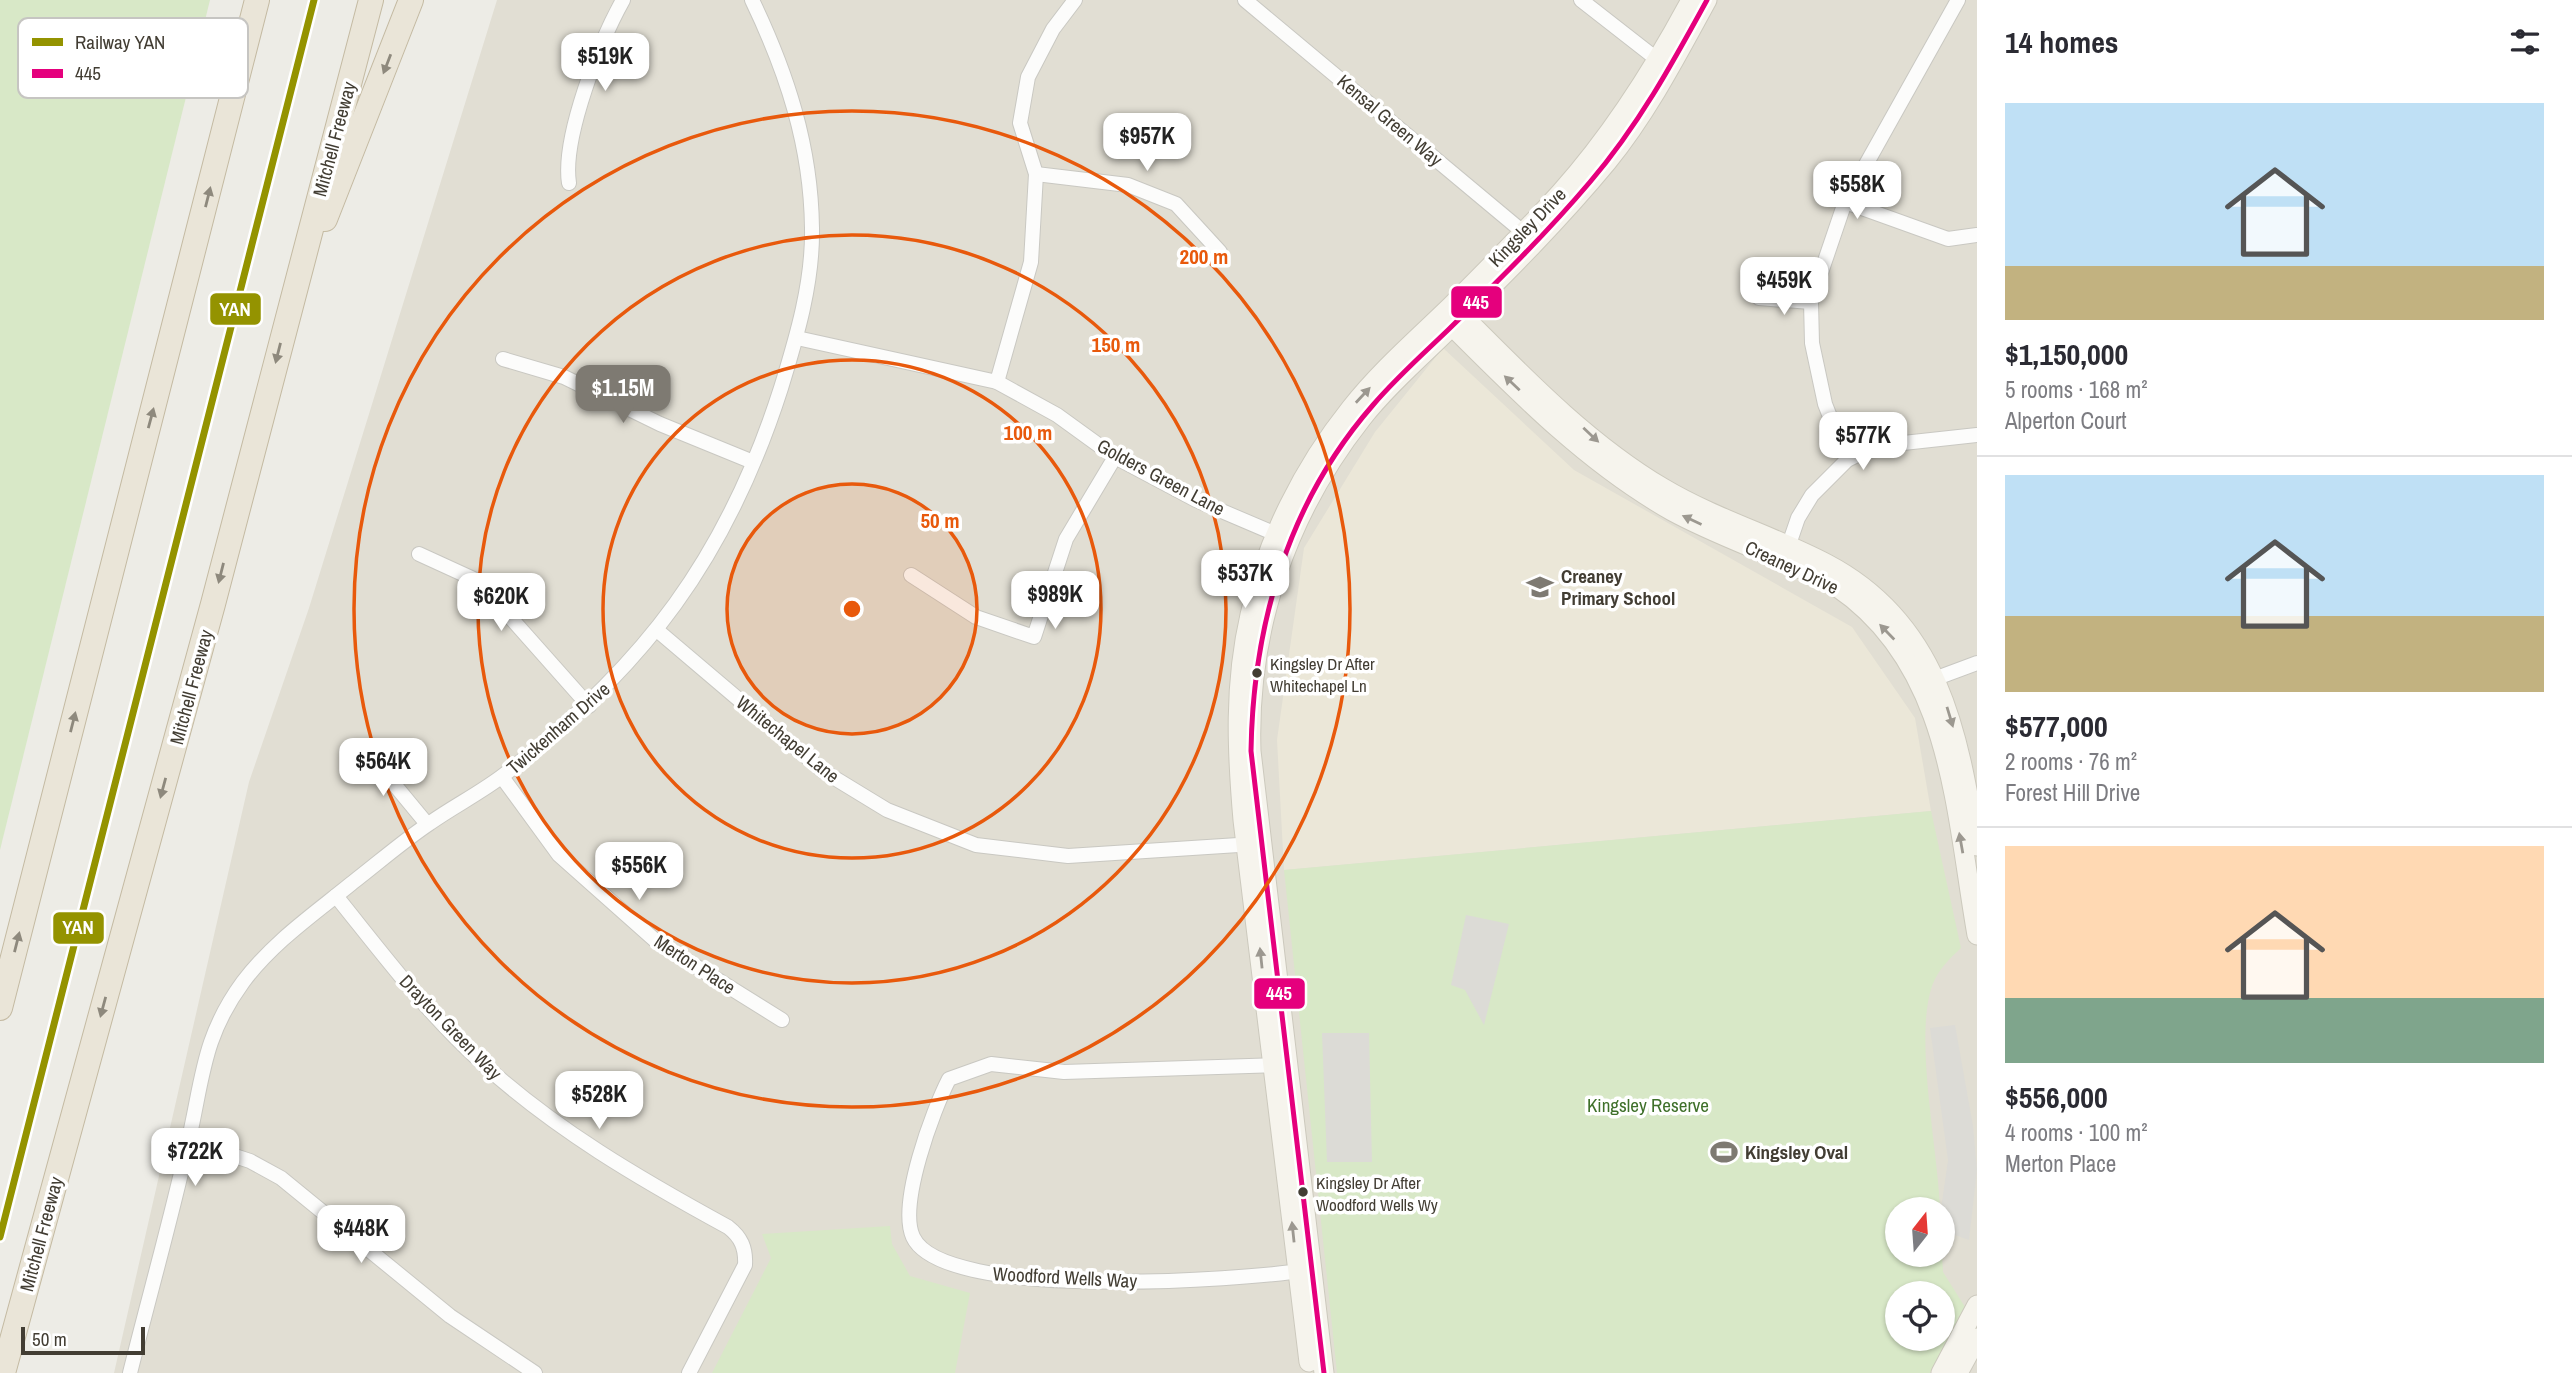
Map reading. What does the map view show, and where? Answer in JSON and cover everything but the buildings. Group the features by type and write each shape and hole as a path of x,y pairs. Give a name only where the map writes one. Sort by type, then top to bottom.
{"highway":[{"path":"248,35 257,0"},
{"name":"Mitchell Freeway","path":"4,1373 213,604 371,0"},
{"path":"295,287 344,177 411,0"},
{"path":"0,1008 232,98"}],"main road":[{"name":"Kingsley Drive","path":"1663,64 1691,0"},
{"name":"Kingsley Drive","path":"1324,1373 1305,1270 1254,844 1252,685 1263,619 1282,537 1332,459 1364,416 1452,316 1528,237 1608,160 1663,64 1707,0"},
{"name":"Creaney Drive","path":"1452,316 1600,444 1639,473 1785,554 1824,562 1863,586 1907,631 1958,745 1977,846"},
{"name":"Creaney Drive","path":"1929,680 1973,892 1977,934"},
{"name":"Kingsley Drive","path":"1305,1270 1311,1373"},
{"path":"1941,1373 1977,1305"},
{"path":"1958,1373 1977,1338"}],"street":[{"path":"569,183 567,168 572,132 608,31 623,0"},
{"name":"Twickenham Drive","path":"130,1373 189,1141 201,1069 212,1037 235,995 278,943 427,824 502,777 589,706 658,631 706,560 767,431 797,338 811,253 811,204 805,150 785,72 752,0"},
{"path":"997,382 1031,262 1036,174 1020,123 1028,77 1053,29 1075,0"},
{"name":"Kensal Green Way","path":"1245,0 1528,237"},
{"path":"1581,0 1663,64"},
{"path":"1847,460 1825,404 1812,343 1811,302 1845,202 1958,0"},
{"path":"1036,174 1128,185 1176,204 1220,252"},
{"path":"1845,202 1948,239 1977,234"},
{"path":"1759,298 1811,302"},
{"name":"Golders Green Lane","path":"797,338 997,382 1057,415 1115,457 1196,500 1282,537"},
{"path":"503,359 564,377 660,424 752,462"},
{"path":"1785,554 1798,518 1812,495 1847,460 1876,446 1977,435"},
{"path":"911,575 976,617 1034,637 1066,539 1115,457"},
{"path":"419,554 478,580 589,706"},
{"name":"Whitechapel Lane","path":"658,631 823,771 887,810 976,845 1068,856 1254,844"},
{"path":"1929,680 1977,663"},
{"path":"365,749 427,824"},
{"name":"Merton Place","path":"502,777 559,855 657,942 782,1020"},
{"name":"Drayton Green Way","path":"336,896 421,1000 504,1082 557,1124 640,1179 728,1227 738,1236 744,1249 745,1265 689,1373"},
{"name":"Woodford Wells Way","path":"1280,1065 1064,1072 991,1064 949,1079 937,1102 915,1171 910,1223 919,1246 934,1256 996,1275 1181,1282 1305,1270"},
{"path":"189,1141 250,1161 281,1178 450,1316 535,1373"}],"shaded area":[{"path":"497,0 1977,0 1977,1373 114,1373 249,782 309,608"},
{"name":"Creaney Primary School","path":"1443,348 1574,470 1852,627 1915,718 1931,811 1284,870 1277,740 1304,548 1375,432"},
{"path":"1466,915 1509,924 1484,1025 1465,990 1451,985"},
{"path":"1955,1025 1973,1126 1977,1170 1969,1240 1955,1235 1955,1197 1943,1197 1948,1160 1930,1028"},
{"path":"1322,1033 1369,1033 1372,1162 1327,1162"}],"green space":[{"path":"0,0 210,0 206,18 18,18 18,98 186,98 0,850"},
{"name":"Kingsley Reserve","path":"1931,811 1961,948 1937,975 1927,1008 1926,1064 1939,1197 1885,1197 1885,1267 1943,1267 1949,1281 1885,1281 1885,1351 1942,1351 1930,1373 1337,1373 1284,870"},
{"path":"890,1226 892,1244 910,1276 970,1293 955,1373 712,1373 771,1258 762,1234"},
{"name":"Kingsley Reserve","path":"1955,1291 1965,1307 1955,1326"}],"rail line":[{"name":"YAN","path":"0,1237 314,0"}],"transit line":[{"name":"445","path":"1324,1373 1251,751 1253,704 1268,612 1281,567 1298,524 1318,482 1343,443 1391,385 1521,258 1590,182 1639,117 1707,0"}],"place":[{"name":"Creaney Primary School","path":"1540,587"},
{"name":"Kingsley Dr After Whitechapel Ln","path":"1257,673"},
{"name":"Kingsley Oval","path":"1724,1152"},
{"name":"Kingsley Dr After Woodford Wells Wy","path":"1303,1192"}]}
